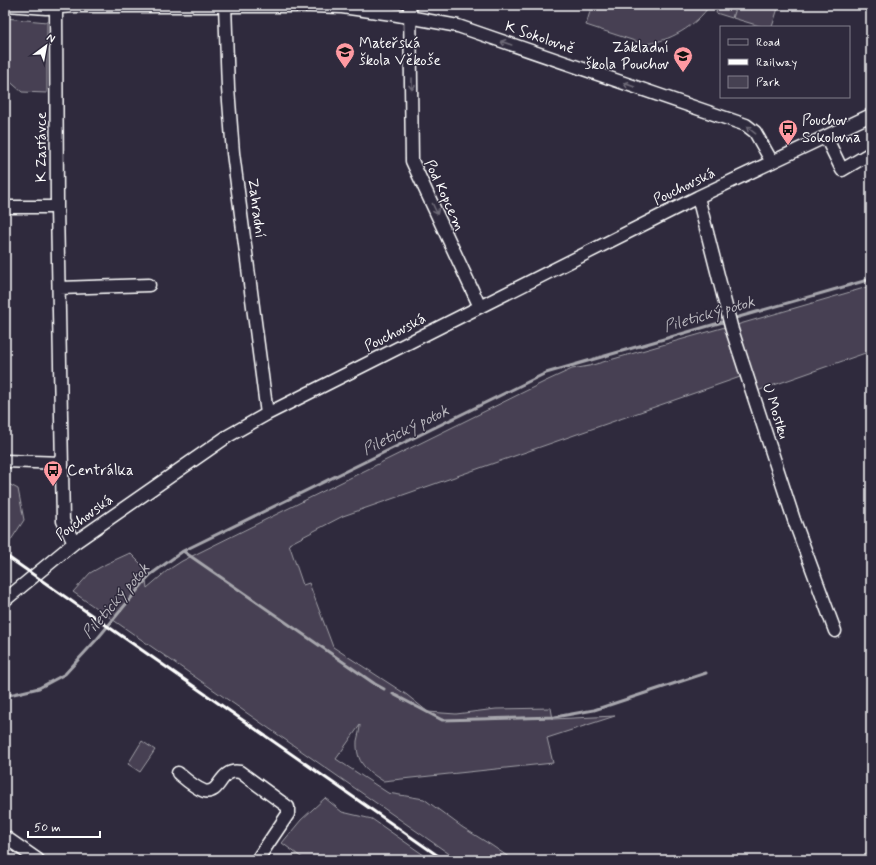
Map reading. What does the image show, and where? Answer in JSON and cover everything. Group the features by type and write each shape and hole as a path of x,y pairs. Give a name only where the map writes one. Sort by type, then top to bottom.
{"street":[{"name":"K Sokolovně","path":"7,5 225,5 342,7 411,17 458,26 746,125 755,132 772,162"},
{"name":"Zahradní","path":"225,5 228,88 233,153 267,414"},
{"name":"Pod Kopcem","path":"410,5 412,161 480,307"},
{"name":"K Zastávce","path":"56,6 57,207 63,521 74,543"},
{"name":"Pouchovská","path":"5,600 74,543 228,436 267,414 698,197 826,138 871,115"},
{"path":"826,138 842,170 871,153"},
{"name":"U Mostku","path":"698,197 732,330 792,514 834,631"},
{"path":"5,207 57,207"},
{"path":"59,288 149,285"},
{"path":"5,461 62,462"},
{"path":"178,773 200,789 211,791 217,787 228,772 240,772 288,807 288,814 258,860"},
{"path":"5,837 38,860"}],"green space":[{"path":"592,5 710,5 697,20 681,32 663,40 644,44 586,25"},
{"path":"718,5 736,5 732,18 716,13"},
{"path":"737,5 779,5 772,26 760,26 733,18"},
{"path":"5,18 47,22 47,93 22,92 5,78"},
{"path":"871,286 871,351 757,391 733,326"},
{"path":"725,327 743,376 343,516 289,544 303,585 309,583 333,647 407,695 428,712 456,714 496,709 551,708 553,719 615,716 547,738 553,763 383,781 367,769 360,760 357,749 357,741 360,725 336,759 388,793 424,799 462,827 513,860 458,860 73,592 90,573 130,553 144,567 147,588 168,570 182,561 572,369 589,366"},
{"path":"5,482 18,489 24,520 7,546 5,545"},
{"path":"142,741 155,750 140,772 128,764"},
{"path":"325,798 342,812 372,819 431,860 305,860 282,843 301,820"},
{"path":"521,857 524,860 513,860"}],"waterway":[{"name":"Piletický potok","path":"732,319 871,279"},
{"name":"Piletický potok","path":"5,696 39,688 65,674 98,638 150,575 183,551 546,373 726,321"},
{"path":"183,551 384,689"},
{"path":"393,694 442,720 555,717 594,710 706,673"}],"railway":[{"path":"5,555 444,860"}],"place":[{"name":"Mateřská škola Věkoše","path":"345,69"},
{"name":"Základní škola Pouchov","path":"683,73"},
{"name":"Pouchov Sokolovna","path":"788,146"},
{"name":"Centrálka","path":"53,487"}]}
